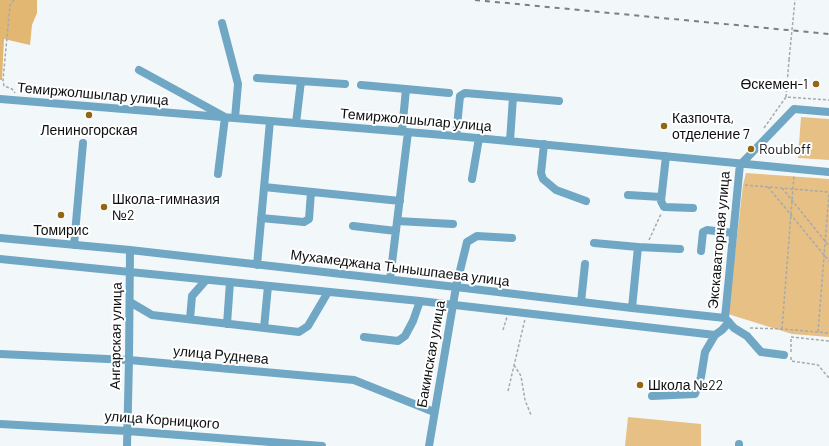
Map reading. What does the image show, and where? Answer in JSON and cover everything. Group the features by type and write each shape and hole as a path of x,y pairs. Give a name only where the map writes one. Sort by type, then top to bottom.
{"street":[{"path":"222,23 238,84 235,118"},
{"path":"139,70 225,117 218,174"},
{"path":"258,78 345,84"},
{"path":"296,123 301,81"},
{"path":"361,85 449,93"},
{"path":"390,279 400,201 405,131 406,89"},
{"path":"456,136 460,96 465,93 559,101"},
{"path":"510,141 513,97"},
{"name":"Темиржолшылар улица","path":"0,99 405,131 829,172"},
{"path":"740,164 794,109 829,112"},
{"path":"257,264 270,121"},
{"path":"472,179 479,138"},
{"path":"74,245 83,143"},
{"path":"544,144 541,173 543,179 556,190 586,200"},
{"path":"666,156 661,197 664,207 693,208"},
{"name":"Экскаваторная улица","path":"727,320 733,233 740,164"},
{"path":"264,186 400,201"},
{"path":"261,218 304,222 309,219 311,192"},
{"path":"628,195 661,197"},
{"path":"397,221 453,224"},
{"path":"353,226 396,231"},
{"path":"701,251 703,232 707,230 733,233"},
{"name":"Бакинская улица","path":"429,446 456,287 467,242 477,236 512,238"},
{"name":"Мухамеджана Тынышпаева улица","path":"0,238 130,250 390,279 727,320"},
{"path":"594,243 642,248 680,249"},
{"path":"632,308 642,248"},
{"name":"Ангарская улица","path":"127,446 130,250"},
{"path":"0,259 420,301 714,335"},
{"path":"582,302 585,264"},
{"path":"190,319 192,296 206,280"},
{"path":"227,324 230,282"},
{"path":"264,328 268,286"},
{"path":"130,302 152,315 299,332 308,326 328,292"},
{"path":"364,337 398,341 406,336 420,301"},
{"path":"652,396 695,394 701,377 705,352 714,335 722,330 727,320 734,328 747,336 761,352 784,354"},
{"name":"улица Руднева","path":"0,354 129,360 354,380 434,412"},
{"name":"улица Корницкого","path":"0,424 127,431 322,446"}],"path":[{"path":"14,0 10,5 3,80 4,86 12,89 20,101"},
{"path":"786,97 795,0"},
{"path":"782,329 794,173"},
{"path":"743,185 829,193 818,332"},
{"path":"768,187 829,261"},
{"path":"782,188 829,246"},
{"path":"642,248 664,207"},
{"path":"504,330 508,311"},
{"path":"508,391 527,314"},
{"path":"747,328 829,333"},
{"path":"829,341 791,338 791,361 818,365 829,378"},
{"path":"514,365 521,376 525,400 531,414"}],"shaded area":[{"path":"0,0 37,0 37,13 32,25 30,45 4,39 2,80 0,80"},
{"path":"801,117 829,119 829,160 798,158"},
{"path":"746,173 829,179 829,337 792,334 728,314 743,185"},
{"path":"628,417 701,424 701,446 625,446"}],"railway":[{"path":"475,0 829,34"}],"place":[{"name":"Өскемен-1","path":"816,84"},
{"name":"Лениногорская","path":"89,115"},
{"name":"Казпочта, отделение 7","path":"664,126"},
{"name":"Roubloff","path":"751,149"},
{"name":"Школа-гимназия №2","path":"104,207"},
{"name":"Томирис","path":"61,215"},
{"name":"Школа №22","path":"640,385"}]}
